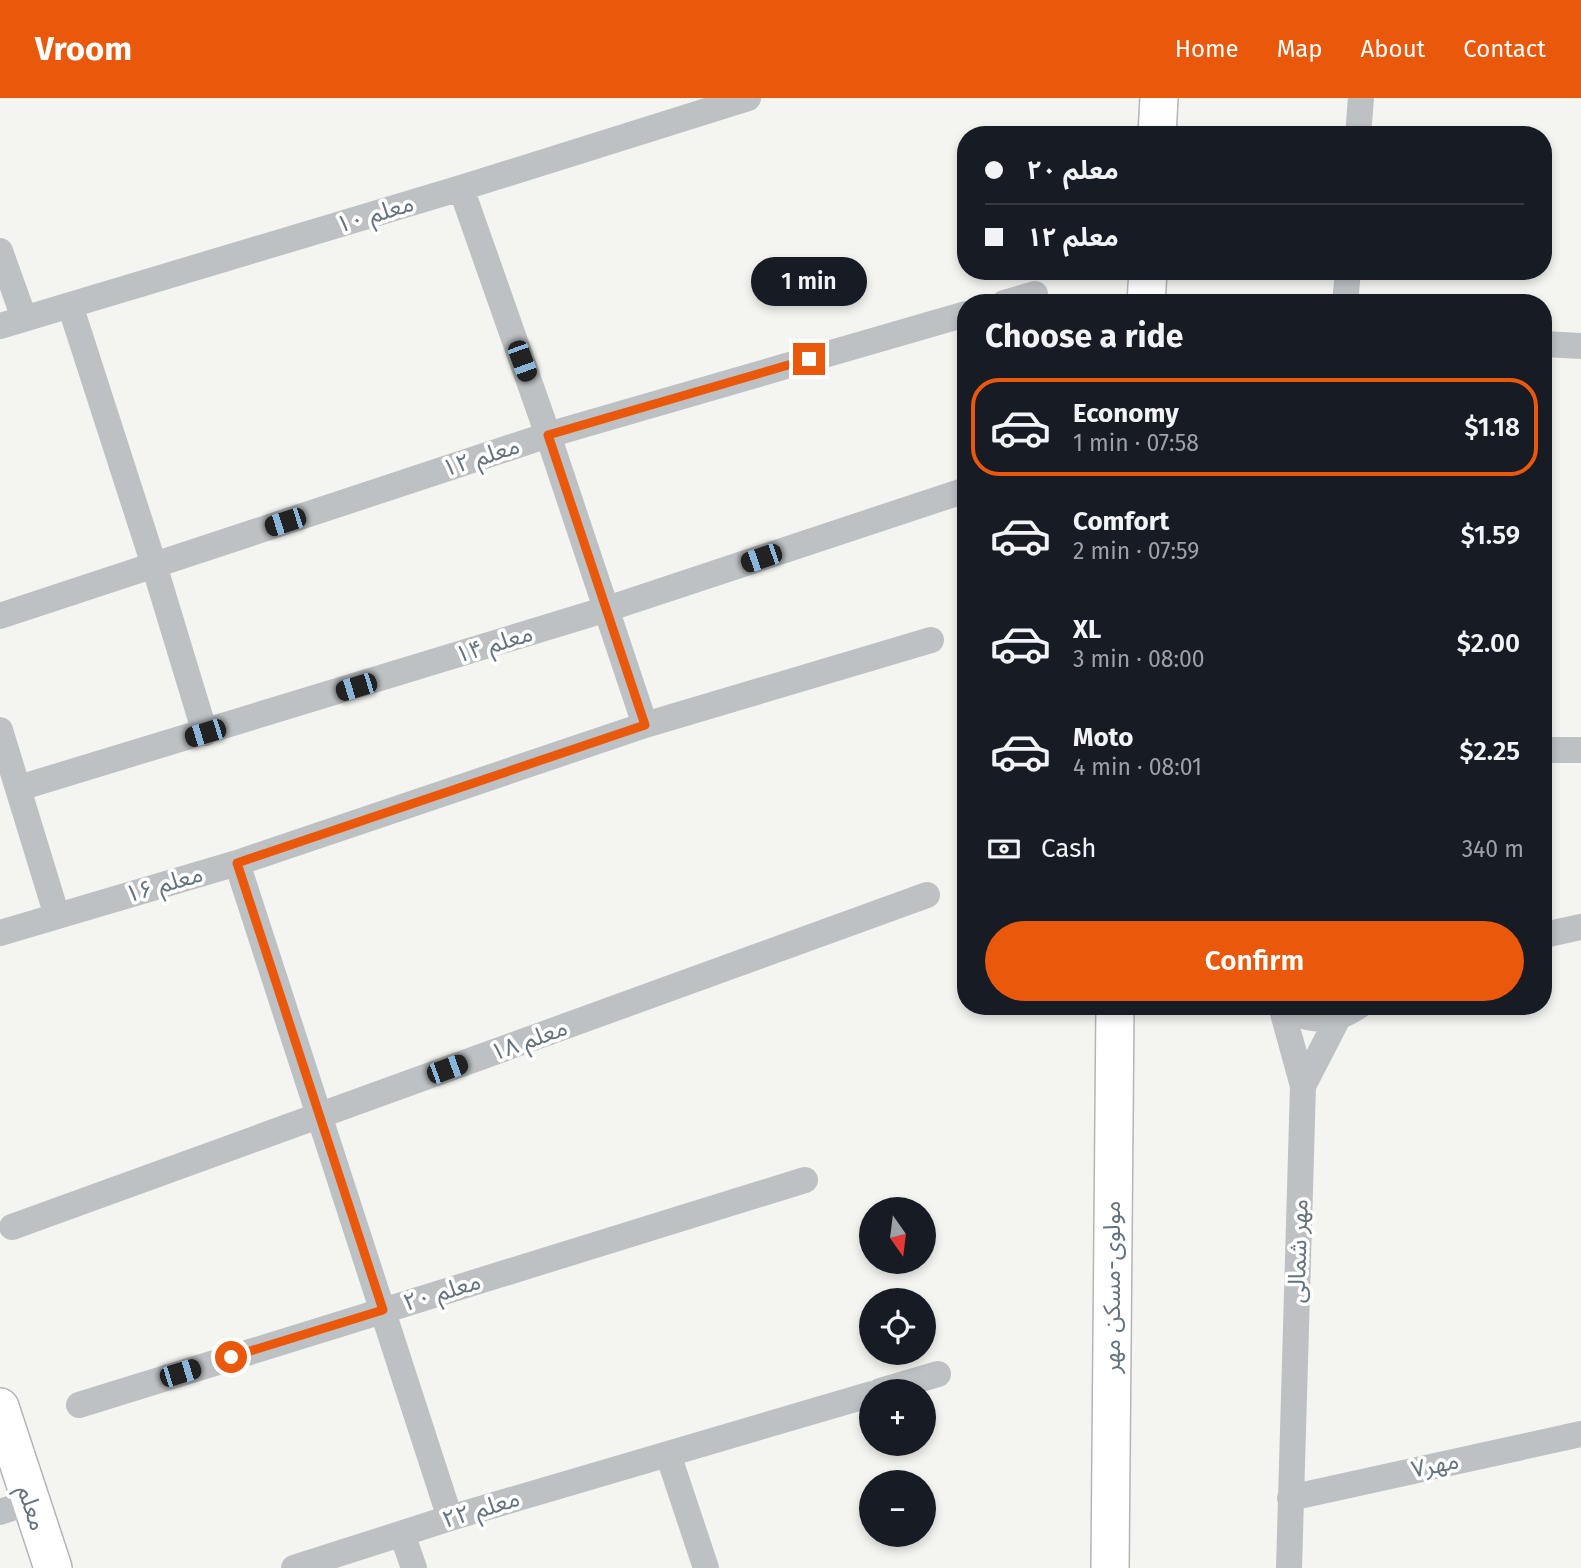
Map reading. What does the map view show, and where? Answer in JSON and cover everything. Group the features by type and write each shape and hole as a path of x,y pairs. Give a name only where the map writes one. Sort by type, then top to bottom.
{"main road":[{"path":"1157,126 1159,98"},
{"name":"مولوی-مسکن مهر","path":"1110,1568 1115,1015"},
{"name":"معلم","path":"0,1407 15,1507 53,1568"}],"street":[{"name":"معلم ۱۰","path":"12,322 461,188 696,106 748,98"},
{"path":"1359,126 1361,98"},
{"path":"461,188 548,435 645,725"},
{"path":"0,251 12,322"},
{"path":"70,305 205,733"},
{"name":"معلم ۱۲","path":"0,616 548,435 957,317"},
{"path":"1552,344 1581,346"},
{"name":"معلم ۱۴","path":"19,788 607,609 957,493"},
{"name":"معلم ۱۶","path":"0,933 237,863 645,725 931,640"},
{"path":"0,730 57,916"},
{"path":"1552,750 1581,750"},
{"path":"237,863 450,1518"},
{"name":"معلم ۱۸","path":"12,1227 927,895"},
{"path":"1552,933 1581,927"},
{"name":"مهر شمالی","path":"1285,1015 1303,1086 1289,1568"},
{"path":"1297,1015 1317,1020 1337,1015"},
{"path":"1303,1086 1347,1015"},
{"name":"معلم ۲۰","path":"79,1405 805,1180"},
{"path":"921,1379 938,1374"},
{"name":"معلم ۲۲","path":"294,1568 450,1518 859,1398"},
{"name":"مهر۷","path":"1290,1498 1581,1434"},
{"path":"668,1454 706,1568"},
{"path":"401,1534 414,1568"}],"route":[{"path":"231,1357 383,1310 237,863 645,725 548,435 809,359"}]}
